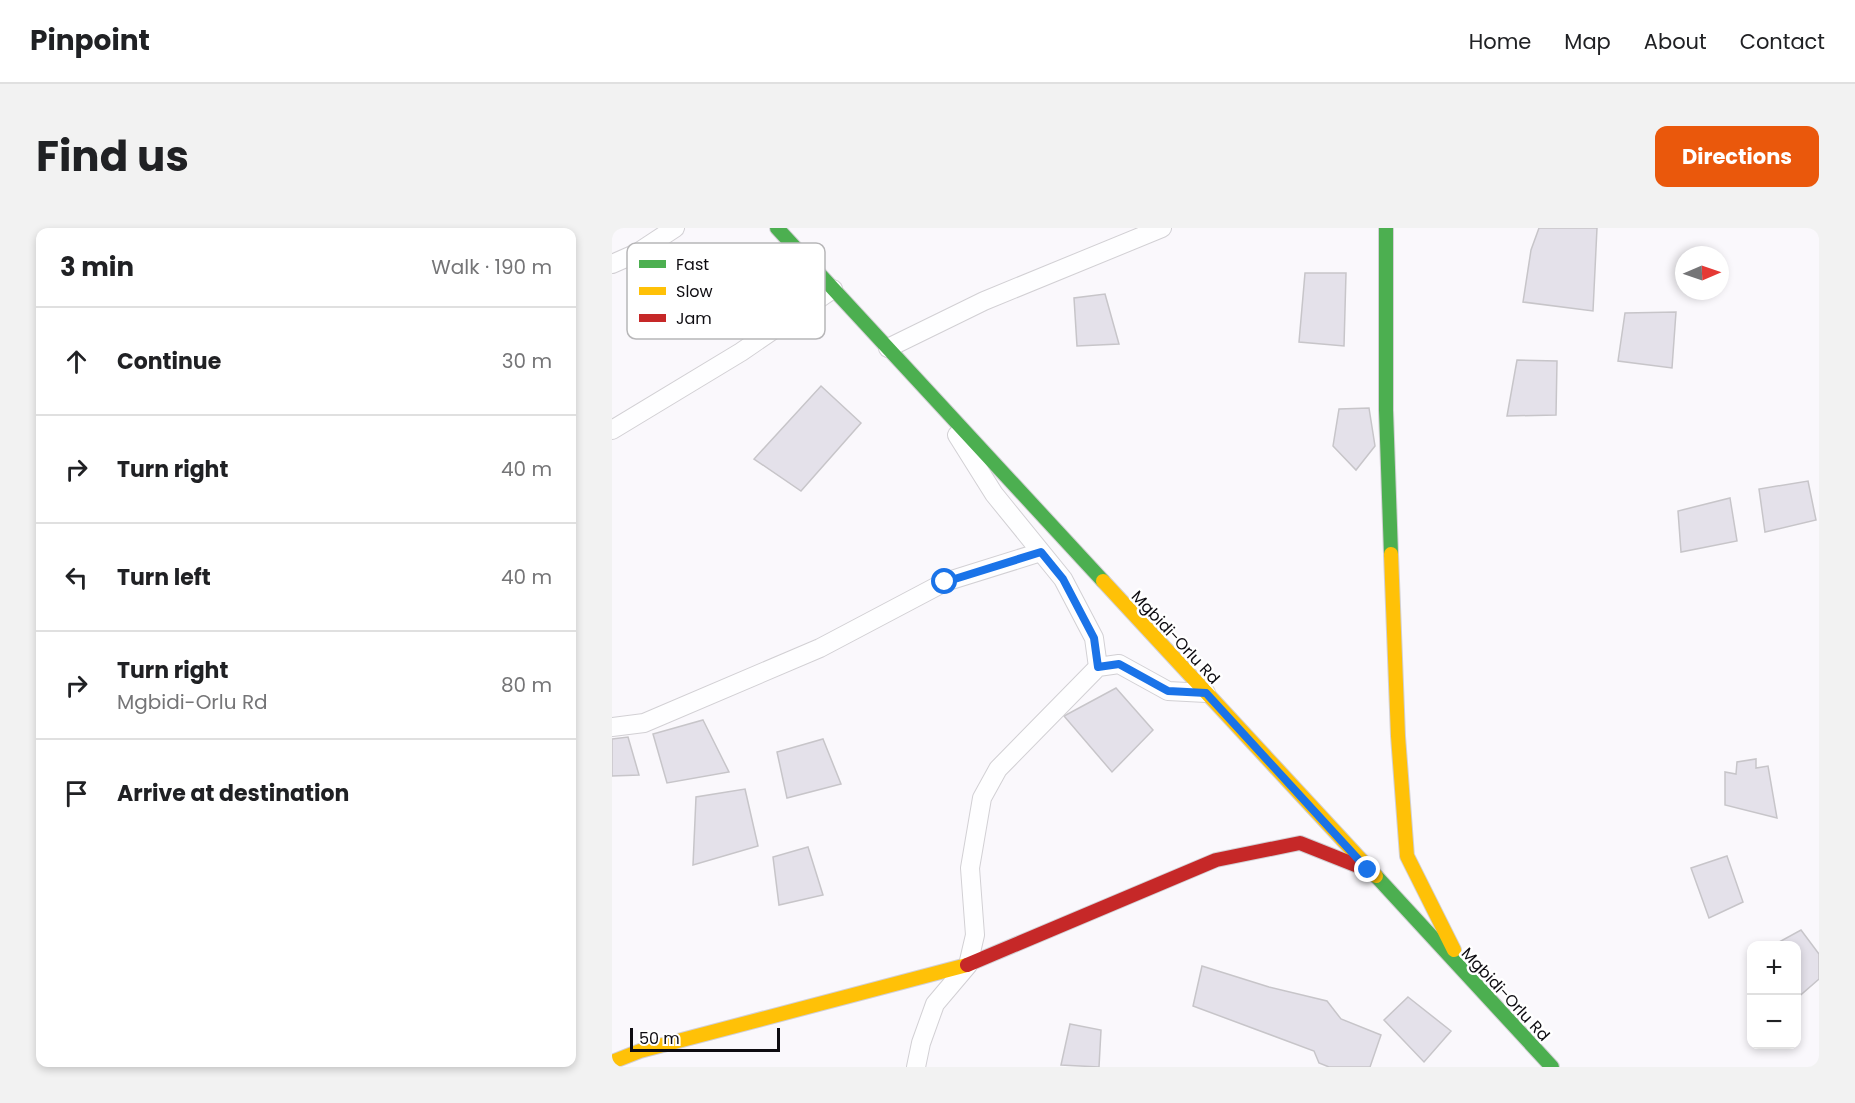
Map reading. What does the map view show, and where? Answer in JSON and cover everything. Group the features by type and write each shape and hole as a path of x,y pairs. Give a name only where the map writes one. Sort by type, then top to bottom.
{"street":[{"path":"652,243 675,228"},
{"name":"Mgbidi-Orlu Rd","path":"777,228 791,243"},
{"path":"888,348 984,301 1162,228"},
{"path":"1386,228 1386,410 1398,736 1407,856 1467,977"},
{"path":"612,264 627,257"},
{"name":"Mgbidi-Orlu Rd","path":"825,280 1552,1067"},
{"path":"825,294 833,289"},
{"path":"612,430 760,339"},
{"path":"934,398 994,494 1063,579 1094,638 1098,667"},
{"path":"612,727 644,723 820,648 945,582 1041,552"},
{"path":"916,1067 921,1043 935,1004 968,966 975,935 970,868 982,798 998,769 1098,667 1119,664 1168,691 1206,693"},
{"path":"612,1062 640,1051 968,966 1216,860 1300,843 1368,870"}],"building":[{"path":"1539,228 1597,228 1593,311 1523,302 1531,250"},
{"path":"1305,273 1346,273 1344,346 1299,342"},
{"path":"1105,294 1119,344 1077,346 1074,298"},
{"path":"1676,312 1672,368 1618,361 1625,313"},
{"path":"1517,360 1557,361 1556,415 1507,416"},
{"path":"821,386 861,423 801,491 754,459"},
{"path":"1369,408 1375,446 1356,470 1333,446 1339,409"},
{"path":"1808,481 1816,520 1765,532 1759,489"},
{"path":"1730,498 1737,541 1681,552 1678,511"},
{"path":"1116,688 1153,730 1112,772 1064,716"},
{"path":"703,720 729,772 667,783 653,734"},
{"path":"628,737 639,775 612,776 612,739"},
{"path":"823,739 841,784 787,798 777,752"},
{"path":"1756,759 1756,768 1768,766 1777,818 1725,805 1725,772 1736,774 1737,762"},
{"path":"745,789 758,846 693,865 696,797"},
{"path":"808,847 823,895 779,905 773,857"},
{"path":"1727,856 1743,902 1709,918 1691,868"},
{"path":"1801,930 1819,954 1819,979 1801,995 1801,941 1781,941"},
{"path":"1202,966 1269,987 1327,1001 1341,1019 1381,1035 1370,1067 1329,1067 1319,1063 1314,1051 1193,1006"},
{"path":"1408,997 1451,1031 1424,1062 1384,1020"},
{"path":"1070,1024 1101,1030 1099,1067 1061,1065"}],"traffic: fast":[{"path":"777,228 791,243"},
{"path":"1386,228 1386,410 1391,554"},
{"path":"825,280 1103,581"},
{"path":"1376,876 1552,1067"}],"traffic: slow":[{"path":"1391,554 1398,736 1407,856 1454,950"},
{"path":"1103,581 1376,876"},
{"path":"612,1062 640,1051 967,965"}],"traffic: jam":[{"path":"967,965 1216,860 1300,843 1363,868"}],"route":[{"path":"945,582 1041,552 1063,579 1094,638 1098,667 1119,664 1168,691 1206,693 1368,870"}]}
